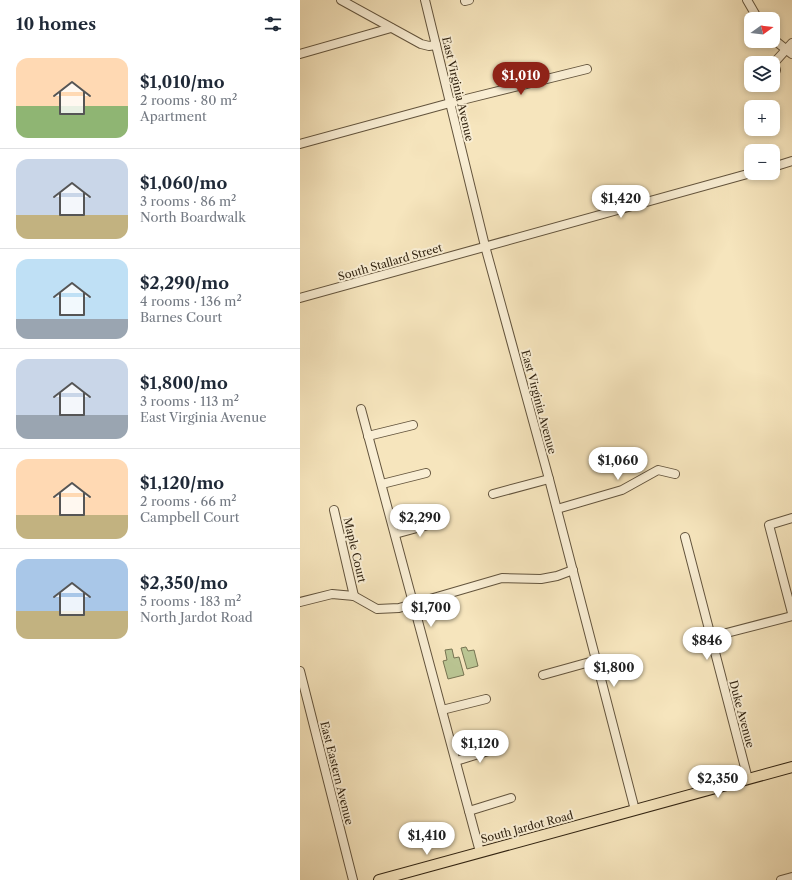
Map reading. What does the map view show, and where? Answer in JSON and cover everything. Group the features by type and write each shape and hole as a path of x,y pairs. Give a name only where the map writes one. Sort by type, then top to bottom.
{"main road":[{"name":"South Jardot Road","path":"379,880 792,767"}],"street":[{"path":"341,0 421,44 429,46 436,45"},
{"name":"East Virginia Avenue","path":"425,0 485,246 557,509 635,810"},
{"path":"747,0 754,12"},
{"path":"300,54 391,28"},
{"path":"780,59 789,52 792,42"},
{"path":"780,45 789,52"},
{"path":"300,144 450,102 587,69"},
{"path":"780,165 792,161"},
{"name":"South Stallard Street","path":"300,296 744,175"},
{"path":"362,409 480,852"},
{"path":"368,436 413,425"},
{"path":"557,509 622,490 658,470 675,474"},
{"path":"382,484 426,473"},
{"path":"493,494 549,479"},
{"name":"Maple Court","path":"334,510 354,596"},
{"path":"711,637 792,614 769,525 792,518"},
{"path":"395,534 439,522"},
{"name":"Duke Avenue","path":"685,537 748,780"},
{"path":"300,602 332,594 354,596 377,610 399,608 502,578 541,579 557,576 573,570"},
{"path":"543,675 596,660"},
{"name":"East Eastern Avenue","path":"300,671 354,880"},
{"path":"442,710 486,699"},
{"path":"456,761 498,748"},
{"path":"469,811 511,798"},
{"path":"781,880 792,877"}],"green space":[{"path":"466,647 468,651 474,650 478,666 467,669 461,648"},
{"path":"452,649 454,658 459,657 464,675 448,679 443,661 447,660 445,650"}]}
